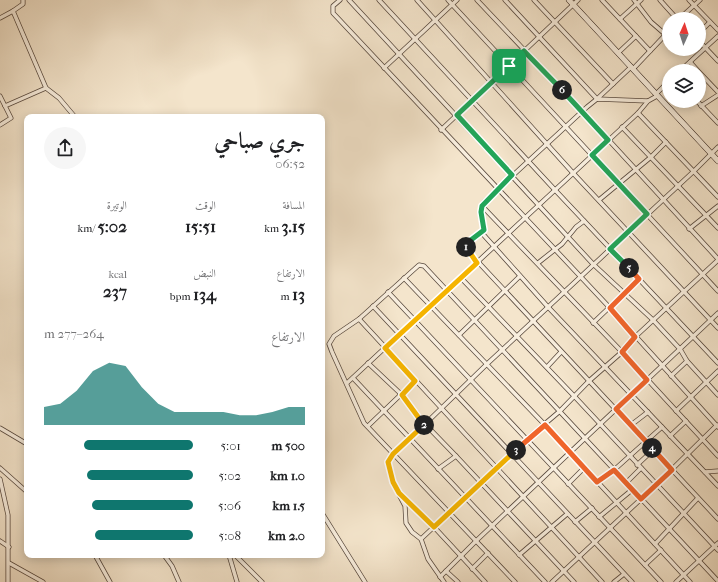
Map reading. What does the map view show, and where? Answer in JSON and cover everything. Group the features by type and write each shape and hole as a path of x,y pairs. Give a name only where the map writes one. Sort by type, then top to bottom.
{"street":[{"path":"0,18 23,4 23,0"},
{"path":"340,0 333,6 333,13 718,425 552,582"},
{"path":"349,0 457,115 593,264 653,320 680,349 687,361 718,395"},
{"path":"379,0 718,363"},
{"path":"417,0 573,173 718,328"},
{"path":"448,0 718,291"},
{"path":"384,68 457,0"},
{"path":"421,540 527,439 576,397 589,381 622,352 635,337 718,260 582,111 477,0"},
{"path":"506,0 597,99 648,101"},
{"path":"534,0 612,84"},
{"path":"569,0 718,161"},
{"path":"441,130 578,0"},
{"path":"602,0 650,51"},
{"path":"634,0 651,22 662,32"},
{"path":"620,18 641,0"},
{"path":"660,0 671,12"},
{"path":"689,0 718,30"},
{"path":"686,12 700,0"},
{"path":"13,11 46,88 59,98 72,114"},
{"path":"706,26 710,22"},
{"path":"618,53 636,36"},
{"path":"706,47 718,36"},
{"path":"662,39 632,68 612,84 497,189 482,206 481,212 484,229 466,246 466,249 477,263 718,519"},
{"path":"706,49 718,61"},
{"path":"690,62 696,56"},
{"path":"706,79 718,93 706,103"},
{"path":"5,106 46,88"},
{"path":"347,383 662,89"},
{"path":"0,96 11,118 0,125"},
{"path":"704,108 718,123"},
{"path":"638,112 718,197"},
{"path":"622,127 679,185 718,228"},
{"path":"599,200 651,157 666,142"},
{"path":"444,582 428,559 421,540 412,532 406,523 403,499 393,482 388,460 532,321 718,147"},
{"path":"482,206 538,263 718,456"},
{"path":"689,229 718,206"},
{"path":"538,263 562,244 576,227 584,221"},
{"path":"481,232 548,307 718,486"},
{"path":"515,582 368,426 361,416 330,344 334,336 359,319 418,265 422,265 503,349 718,581"},
{"path":"459,335 520,276"},
{"path":"404,278 545,425 690,582"},
{"path":"461,278 576,397 656,485 717,546 698,560 676,582"},
{"path":"593,323 639,279"},
{"path":"388,292 555,467 568,484 661,582"},
{"path":"373,306 632,582"},
{"path":"440,577 538,482 718,313"},
{"path":"359,319 602,582"},
{"path":"547,367 562,352"},
{"path":"671,376 687,361"},
{"path":"368,364 402,395 424,424 574,582"},
{"path":"676,411 718,371"},
{"path":"353,378 545,582"},
{"path":"368,426 415,381"},
{"path":"631,425 648,412"},
{"path":"670,436 686,421"},
{"path":"597,482 614,470 662,427"},
{"path":"0,428 24,442"},
{"path":"637,465 653,450"},
{"path":"438,468 456,456"},
{"path":"0,468 24,489"},
{"path":"568,484 584,468"},
{"path":"626,483 641,468"},
{"path":"705,472 718,471"},
{"path":"0,479 8,515 8,582"},
{"path":"599,517 633,489"},
{"path":"655,544 698,498"},
{"path":"403,499 434,527 485,582"},
{"path":"575,522 592,508"},
{"path":"519,555 567,514"},
{"path":"325,518 365,582"},
{"path":"0,542 9,547"},
{"path":"645,565 661,550"},
{"path":"472,569 488,553"},
{"path":"97,558 110,582"},
{"path":"166,558 172,566 179,582"},
{"path":"230,558 236,582"},
{"path":"238,558 262,582"},
{"path":"9,563 43,582"},
{"path":"446,571 458,582"},
{"path":"614,582 624,574"}],"route":[{"path":"524,51 582,111 608,140 592,155 647,214 610,249 639,279 610,308 635,337 622,352 647,380 616,409 672,470 641,499 614,470 597,482 545,425 527,439 434,527 403,499 395,487 388,464 388,460 393,454 424,424 402,395 415,381 385,348 477,263 466,249 467,243 484,230 481,212 484,202 512,175 457,115 509,66 524,51"}]}
